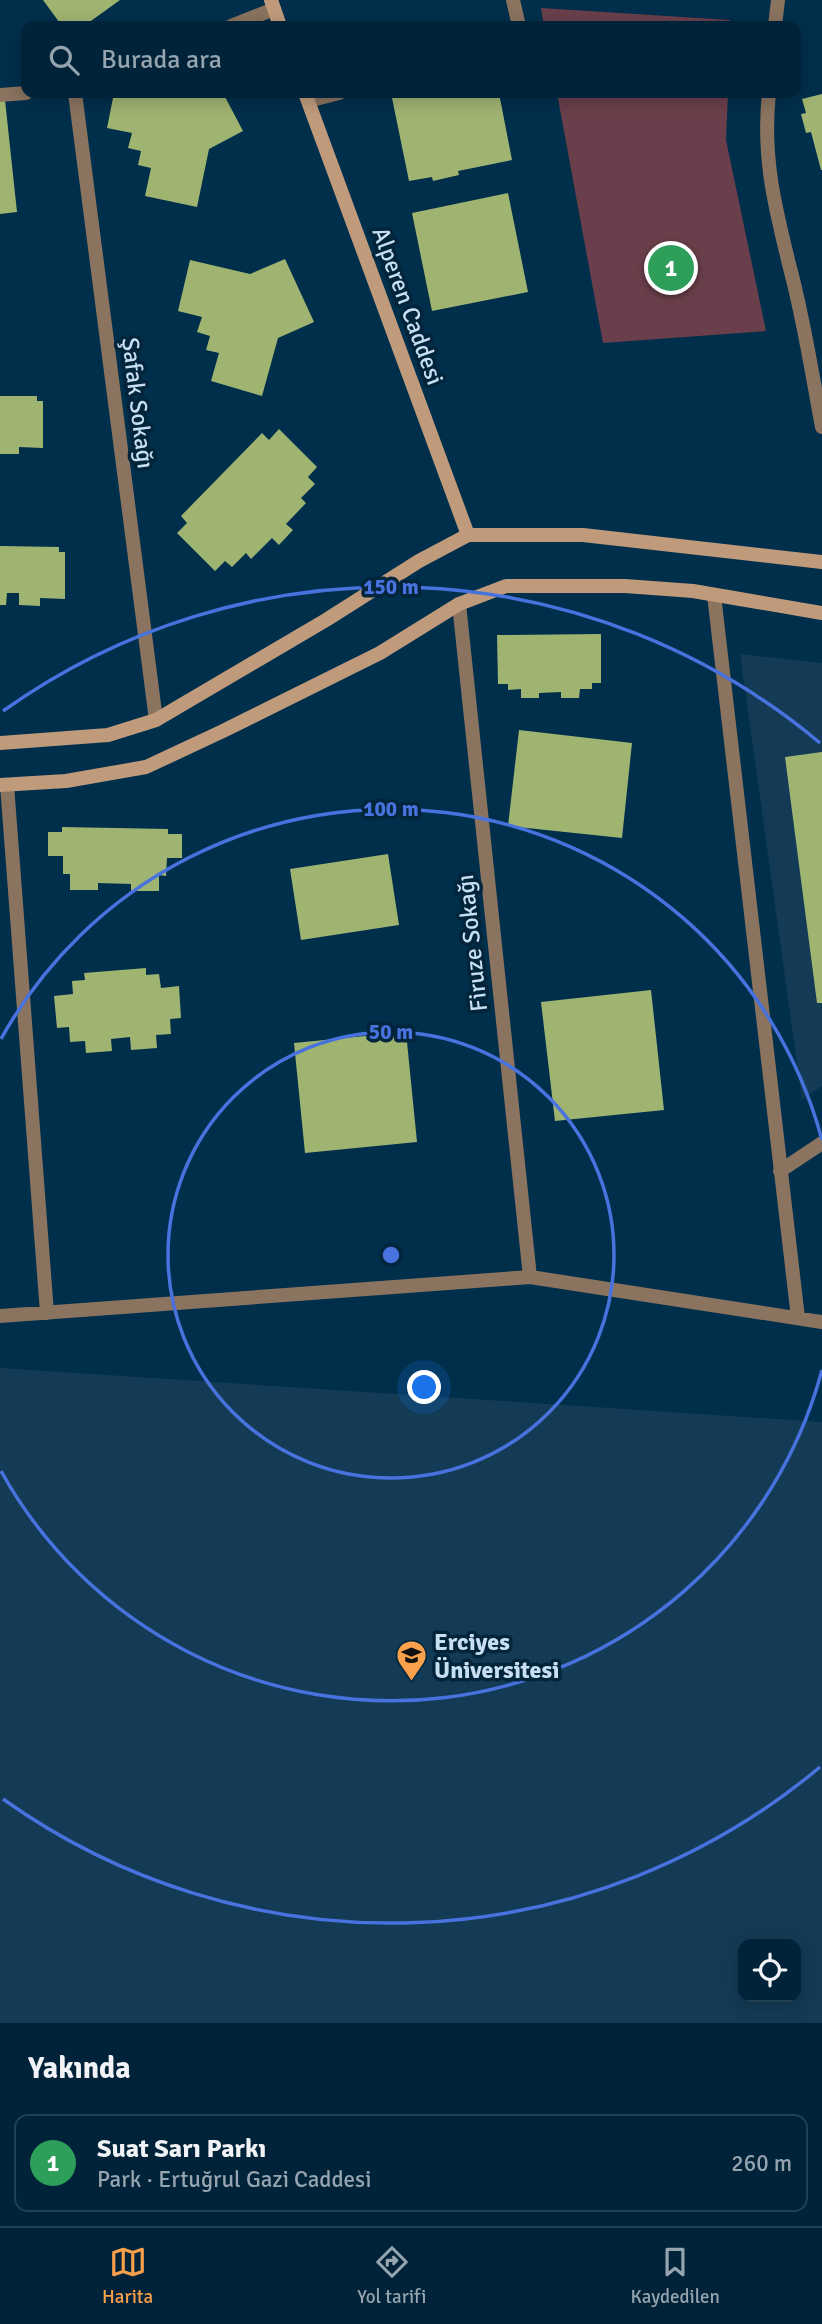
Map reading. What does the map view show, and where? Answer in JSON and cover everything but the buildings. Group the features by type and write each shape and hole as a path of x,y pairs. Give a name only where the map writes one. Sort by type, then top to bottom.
{"street":[{"path":"513,0 518,21"},
{"path":"776,21 778,0"},
{"path":"241,21 272,5"},
{"path":"0,95 21,93"},
{"name":"Şafak Sokağı","path":"76,98 156,720"},
{"name":"Alperen Caddesi","path":"307,98 468,536"},
{"path":"769,98 767,146 771,188 822,427"},
{"path":"0,743 108,736 156,720 326,620 419,561 468,536 583,535 822,562"},
{"path":"47,1313 3,785 66,781 146,766 234,726 380,653 459,604 506,586 625,586 714,595 822,612"},
{"path":"714,595 798,1318"},
{"name":"Firuze Sokağı","path":"459,604 530,1277"},
{"path":"780,1171 822,1143"},
{"path":"0,1316 530,1277 822,1322"}],"shaded area":[{"path":"541,8 730,20 730,21 543,21"},
{"path":"558,98 728,98 726,140 766,331 603,343"},
{"path":"740,654 822,663 822,1086 802,1099"},
{"name":"Erciyes Üniversitesi","path":"0,1368 822,1422 822,2023 0,2023"}],"place":[{"name":"Suat Sarı Parkı","path":"671,268"},
{"name":"Erciyes Üniversitesi","path":"411,1683"}]}
